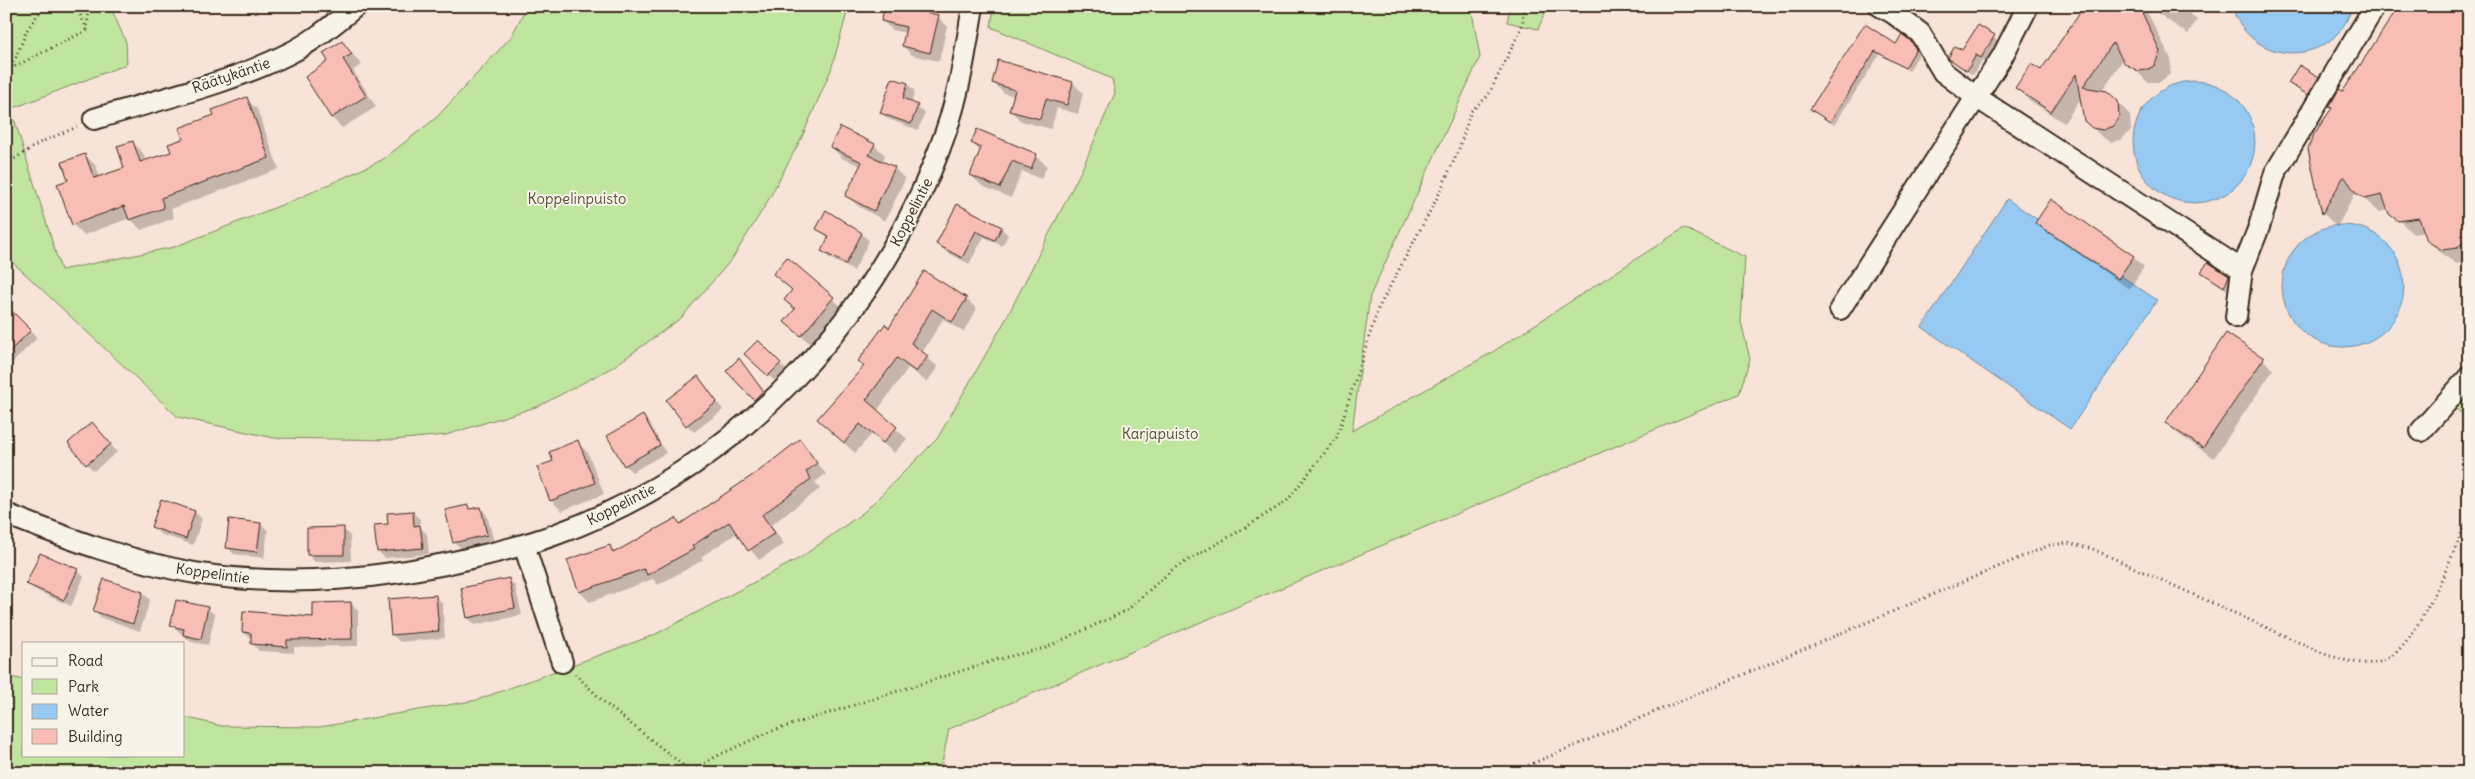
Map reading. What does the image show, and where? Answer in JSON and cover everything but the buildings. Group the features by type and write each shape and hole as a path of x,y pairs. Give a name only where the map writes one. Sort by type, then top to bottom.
{"street":[{"name":"Räätykäntie","path":"94,119 252,70 292,52 329,28 356,6"},
{"name":"Koppelintie","path":"6,514 52,532 139,559 194,573 247,579 344,578 385,575 445,565 524,545 594,519 641,495 691,465 740,429 769,404 832,339 858,304 886,260 909,218 930,173 947,127 963,65 973,6"},
{"path":"1880,6 1893,12 1920,34 1944,72 1976,97 2242,270"},
{"path":"1840,309 2002,57 2028,6"},
{"path":"2236,317 2242,270 2259,227 2274,173 2375,6"},
{"path":"2421,431 2469,377"},
{"path":"524,545 562,662"}],"path":[{"path":"12,68 27,30 44,6"},
{"path":"76,6 87,30"},
{"path":"87,30 88,6"},
{"path":"682,773 692,772 719,755 769,732 999,659 1045,648 1126,611 1173,569 1243,529 1287,501 1337,437 1378,309 1438,196 1459,149 1470,111 1488,96 1522,27 1525,6"},
{"path":"6,71 87,30"},
{"path":"6,164 41,142 94,119"},
{"path":"1510,773 2050,545 2068,543 2092,549 2327,655 2349,662 2383,661 2398,651 2414,630 2448,565 2469,514"},
{"path":"562,662 607,705 692,772"}],"green space":[{"name":"Koppelinpuisto","path":"6,6 110,6 126,42 127,64 11,109 61,270 174,247 297,199 382,160 436,118 511,37 527,6 849,6 831,70 802,137 765,206 732,259 681,318 613,367 539,406 446,435 393,440 274,438 178,417 6,256"},
{"name":"Karjapuisto","path":"994,6 1471,6 1480,57 1370,296 1352,431 1491,353 1684,228 1745,257 1741,322 1750,359 1739,394 949,729 940,773 6,773 6,676 22,680 22,756 185,756 185,717 222,726 320,727 477,700 654,635 800,558 864,512 937,439 1006,319 1082,169 1115,93 1112,79 991,27"},
{"path":"1510,6 1548,6 1538,29 1507,22"},
{"path":"2467,389 2469,419 2452,406"}],"water":[{"path":"2232,6 2352,6 2343,27 2329,41 2311,50 2292,53 2273,50 2256,41 2241,26"},
{"path":"2194,81 2206,82 2217,86 2228,91 2237,99 2245,108 2250,119 2254,130 2254,154 2250,165 2245,176 2237,185 2228,193 2217,198 2206,202 2194,203 2182,202 2171,198 2160,193 2151,185 2143,176 2138,165 2134,154 2133,142 2134,130 2138,119 2143,108 2151,99 2160,91 2171,86 2182,82"},
{"path":"2007,199 2157,300 2070,429 1922,327"},
{"path":"2343,225 2366,229 2386,243 2400,263 2404,286 2400,309 2386,329 2366,343 2343,347 2320,343 2300,329 2286,309 2282,286 2286,263 2300,243 2320,229"}]}
